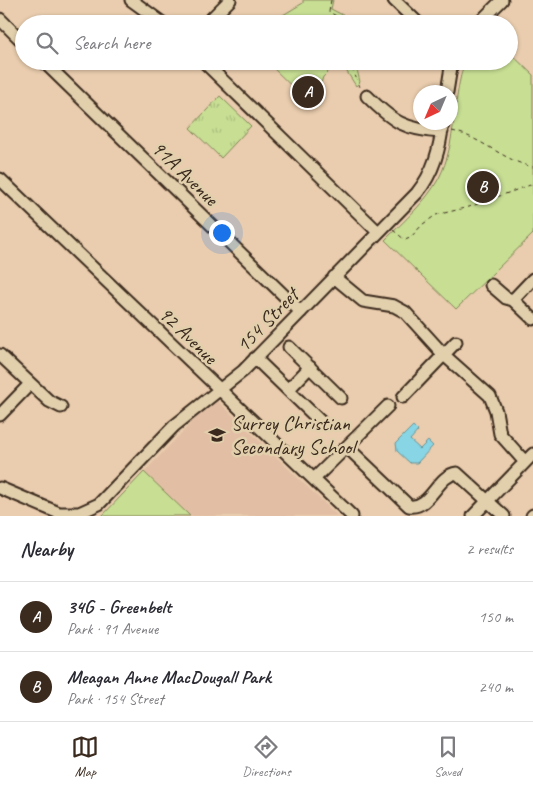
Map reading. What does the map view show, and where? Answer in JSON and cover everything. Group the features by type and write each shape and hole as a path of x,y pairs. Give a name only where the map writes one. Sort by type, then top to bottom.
{"street":[{"path":"131,0 152,15"},
{"path":"215,15 230,0"},
{"path":"394,0 410,15"},
{"path":"487,15 502,0"},
{"path":"0,20 15,34"},
{"name":"91A Avenue","path":"52,70 301,312"},
{"path":"212,70 378,232"},
{"path":"447,85 450,70"},
{"path":"363,92 390,119 402,126 413,127"},
{"name":"154 Street","path":"0,488 26,498 50,511 69,514 79,513 103,501 167,433 255,358 426,181 436,159 444,130"},
{"name":"92 Avenue","path":"0,179 218,390 352,516"},
{"path":"334,277 363,301 390,305 402,310 444,355 490,396 496,411 500,434 525,462"},
{"path":"513,300 533,279"},
{"path":"491,285 506,298 513,300 533,319"},
{"path":"403,396 456,342"},
{"path":"289,347 341,398"},
{"path":"0,354 49,401 61,407"},
{"path":"255,358 320,421"},
{"path":"288,390 310,367"},
{"path":"0,415 30,384"},
{"path":"314,480 388,406"},
{"path":"347,447 409,506 421,504 447,477 460,474 504,516"},
{"path":"473,516 533,454"}],"path":[{"path":"330,0 329,12 334,15"},
{"path":"352,70 363,92"},
{"path":"452,130 462,133 509,160 533,167"},
{"path":"393,230 405,240 410,238 423,224 436,215 533,184"}],"shaded area":[{"name":"Surrey Christian Secondary School","path":"215,398 338,516 190,516 144,472"}],"green space":[{"path":"303,0 333,0 331,9 343,15 283,15 303,3"},
{"path":"518,61 533,75 533,234 456,309 385,240 421,203 439,178 445,164 453,130 458,130 458,90 463,70 518,70"},
{"path":"275,70 330,70 323,77 313,107"},
{"path":"346,70 357,70 360,82 356,86"},
{"path":"220,96 251,126 221,158 190,128"},
{"path":"144,472 190,516 102,516"}],"water":[{"path":"413,426 418,431 410,440 420,449 428,441 433,446 417,463 410,463 397,451 396,443"}],"place":[{"name":"34G - Greenbelt","path":"308,92"},
{"name":"Meagan Anne MacDougall Park","path":"483,187"},
{"name":"Surrey Christian Secondary School","path":"217,435"}]}
